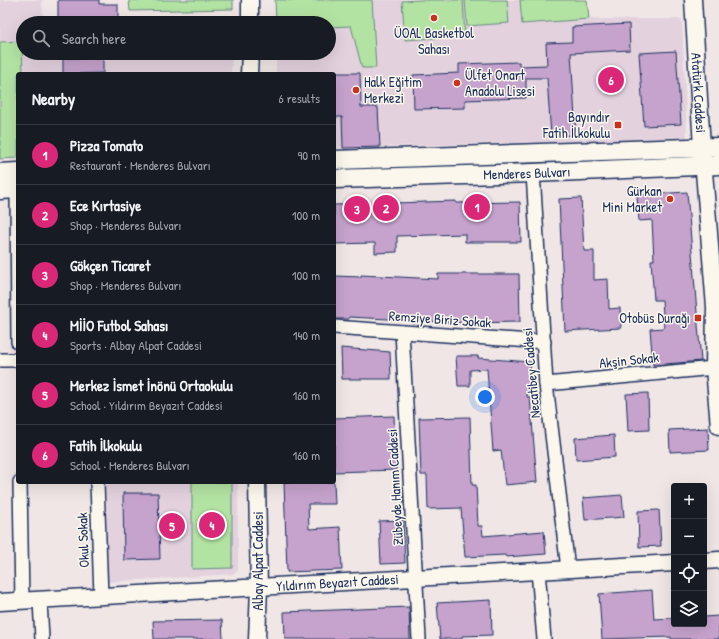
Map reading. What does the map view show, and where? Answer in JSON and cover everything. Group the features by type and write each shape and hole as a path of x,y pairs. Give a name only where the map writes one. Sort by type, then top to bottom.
{"main road":[{"name":"Menderes Bulvarı","path":"336,160 710,147"},
{"name":"Menderes Bulvarı","path":"336,179 533,173 711,165"},
{"path":"0,173 13,185"}],"street":[{"path":"250,0 250,16"},
{"name":"Atatürk Caddesi","path":"693,0 710,147 715,307 714,368 719,421"},
{"name":"Necatibey Caddesi","path":"533,173 546,384 568,569"},
{"path":"13,185 16,279"},
{"name":"Remziye Biriz Sokak","path":"336,327 544,342"},
{"name":"Zübeyde Hanım Caddesi","path":"402,332 419,639"},
{"path":"0,360 16,360"},
{"name":"Akşin Sokak","path":"546,384 714,368"},
{"path":"20,484 22,601"},
{"name":"Okul Sokak","path":"97,484 101,596"},
{"name":"Albay Alpat Caddesi","path":"257,484 259,588 257,639"},
{"path":"707,561 719,560"},
{"name":"Yıldırım Beyazıt Caddesi","path":"0,602 671,563"},
{"path":"538,571 544,639"},
{"path":"40,600 42,639"}],"shaded area":[{"path":"0,0 42,0 43,16 16,16 16,41 0,42"},
{"path":"275,0 587,0 589,19 682,19 687,138 336,148 336,72 276,72 276,60 336,60 336,16 276,16"},
{"path":"23,60 232,60 231,72 23,72"},
{"path":"106,484 238,484 238,570 234,574 108,582"}],"green space":[{"path":"129,0 233,0 233,9 130,11"},
{"path":"275,0 372,0 376,68 362,68 351,26 336,27 336,16 276,16"},
{"name":"ÜOAL Basketbol Sahası","path":"463,0 465,36 405,40 402,1"},
{"name":"ÜOAL Basketbol Sahası","path":"465,0 507,0 509,23 467,26"},
{"path":"520,0 587,0 589,19 522,24"},
{"path":"16,41 16,60 23,60 23,72 16,72 16,158 0,159 0,42"},
{"path":"192,484 232,484 232,568 192,569"}],"building":[{"path":"58,0 99,0 99,4 118,4 118,16 58,16"},
{"path":"629,24 630,50 571,53 576,135 551,136 547,78 526,78 526,98 465,100 465,108 414,109 413,75 459,73 459,64 519,62 519,66 547,65 546,43 572,42 572,27"},
{"path":"676,51 681,124 644,126 639,53"},
{"path":"63,60 103,60 103,72 63,72"},
{"path":"336,73 360,73 361,107 378,107 380,147 343,148 342,117 336,117"},
{"path":"687,192 701,361 653,365 650,329 664,328 662,300 654,300 651,260 654,260 652,220 639,221 637,195"},
{"path":"581,198 584,251 594,251 594,280 608,279 609,309 620,308 621,328 565,331 559,199"},
{"path":"456,201 456,203 520,202 521,242 465,242 465,234 397,236 397,252 375,253 375,243 336,244 336,205"},
{"path":"438,274 519,274 520,322 465,323 349,317 349,319 336,319 336,276 361,277 361,275 438,279"},
{"path":"341,348 390,352 391,379 342,379"},
{"path":"456,356 478,356 478,358 531,362 527,397 530,397 537,482 505,485 501,450 493,451 487,369 470,370 470,386 458,386"},
{"path":"648,393 649,430 628,431 626,394"},
{"path":"394,416 396,470 336,472 336,418"},
{"path":"470,417 472,485 476,485 478,526 482,526 483,536 544,531 546,554 506,557 505,555 465,557 461,508 428,509 427,475 421,475 419,418"},
{"path":"708,428 709,450 670,452 669,430"},
{"path":"614,435 615,457 576,460 575,438"},
{"path":"284,484 334,484 335,504 308,504 309,529 340,527 342,570 287,572"},
{"path":"123,493 158,493 160,559 124,560"},
{"path":"622,495 624,517 585,520 583,498"},
{"path":"659,510 661,546 639,547 638,511"},
{"path":"403,520 405,563 381,564 379,521"},
{"path":"652,590 654,619 671,618 671,627 707,627 707,617 719,616 719,639 671,639 671,637 602,639 599,594"},
{"path":"491,600 492,635 462,636 462,639 440,639 437,603"},
{"path":"409,607 410,639 285,639 284,612"},
{"path":"222,620 223,639 154,639 153,621"}],"place":[{"name":"ÜOAL Basketbol Sahası","path":"434,18"},
{"name":"Fatih İlkokulu","path":"611,80"},
{"name":"Ülfet Onart Anadolu Lisesi","path":"457,83"},
{"name":"Halk Eğitim Merkezi","path":"356,90"},
{"name":"Bayındır Fatih İlkokulu","path":"618,125"},
{"name":"Gürkan Mini Market","path":"670,199"},
{"name":"Pizza Tomato","path":"477,207"},
{"name":"Ece Kırtasiye","path":"386,208"},
{"name":"Gökçen Ticaret","path":"357,209"},
{"name":"Otobüs Durağı","path":"698,318"},
{"name":"MİİO Futbol Sahası","path":"212,525"},
{"name":"Merkez İsmet İnönü Ortaokulu","path":"172,526"}]}
